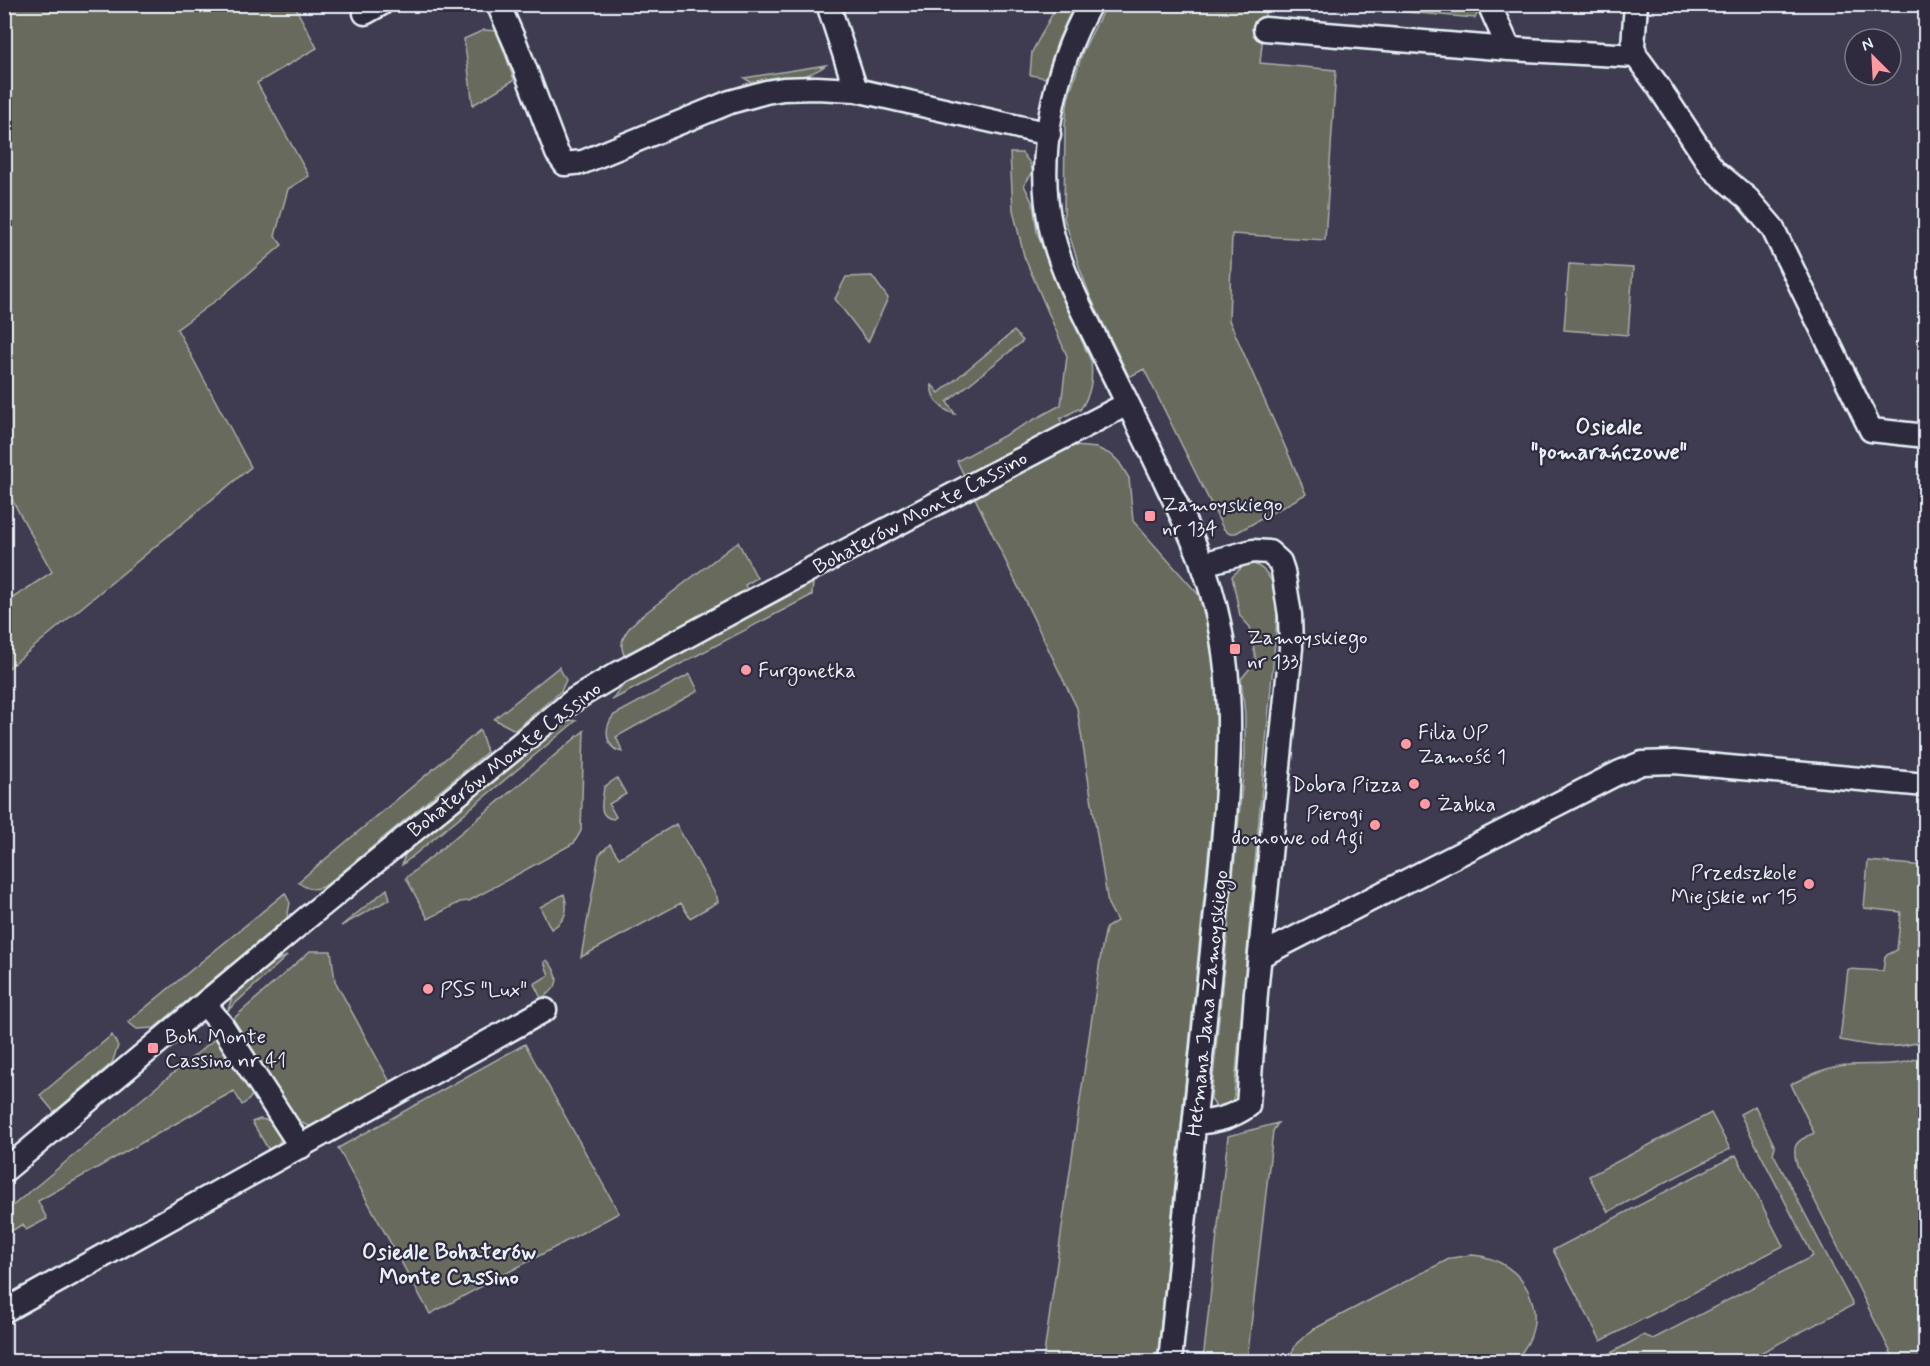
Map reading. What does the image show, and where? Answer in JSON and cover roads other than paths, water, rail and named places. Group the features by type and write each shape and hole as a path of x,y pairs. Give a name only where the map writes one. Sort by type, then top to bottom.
{"street":[{"path":"498,4 557,153 566,164 583,162 747,96 783,89 856,90 1049,134"},
{"path":"828,4 856,90"},
{"name":"Hetmana Jana Zamoyskiego","path":"1090,4 1062,68 1049,134 1046,188 1048,215 1055,244 1077,300 1177,505 1202,564 1221,629 1227,667 1231,739 1226,810 1170,1362"},
{"path":"1489,4 1509,49"},
{"path":"1636,4 1633,46 1636,56 1715,171 1748,199 1772,227 1871,430 1926,436"},
{"path":"1265,29 1509,49 1636,56"},
{"name":"Bohaterów Monte Cassino","path":"4,1171 314,912 575,699 811,569 1127,404"},
{"path":"1195,1123 1217,1121 1234,1115 1248,1106 1260,956 1291,648 1287,595 1280,562 1269,552 1253,551 1202,564"},
{"path":"1260,956 1642,763 1674,762 1926,785"},
{"path":"205,1004 221,1024 301,1147"},
{"path":"4,1311 545,1010"}],"place":[{"name":"Zamoyskiego nr 134","path":"1150,516"},
{"name":"Zamoyskiego nr 133","path":"1235,649"},
{"name":"Furgonetka","path":"746,670"},
{"name":"Filia UP Zamość 1","path":"1406,744"},
{"name":"Dobra Pizza","path":"1414,784"},
{"name":"Żabka","path":"1425,804"},
{"name":"Pierogi domowe od Agi","path":"1375,825"},
{"name":"Przedszkole Miejskie nr 15","path":"1809,884"},
{"name":"PSS \"Lux\"","path":"428,989"},
{"name":"Boh. Monte Cassino nr 41","path":"153,1048"}],"district":[{"name":"Osiedle \"pomarańczowe\"","path":"1609,438"},
{"name":"Osiedle Bohaterów Monte Cassino","path":"449,1264"}]}
